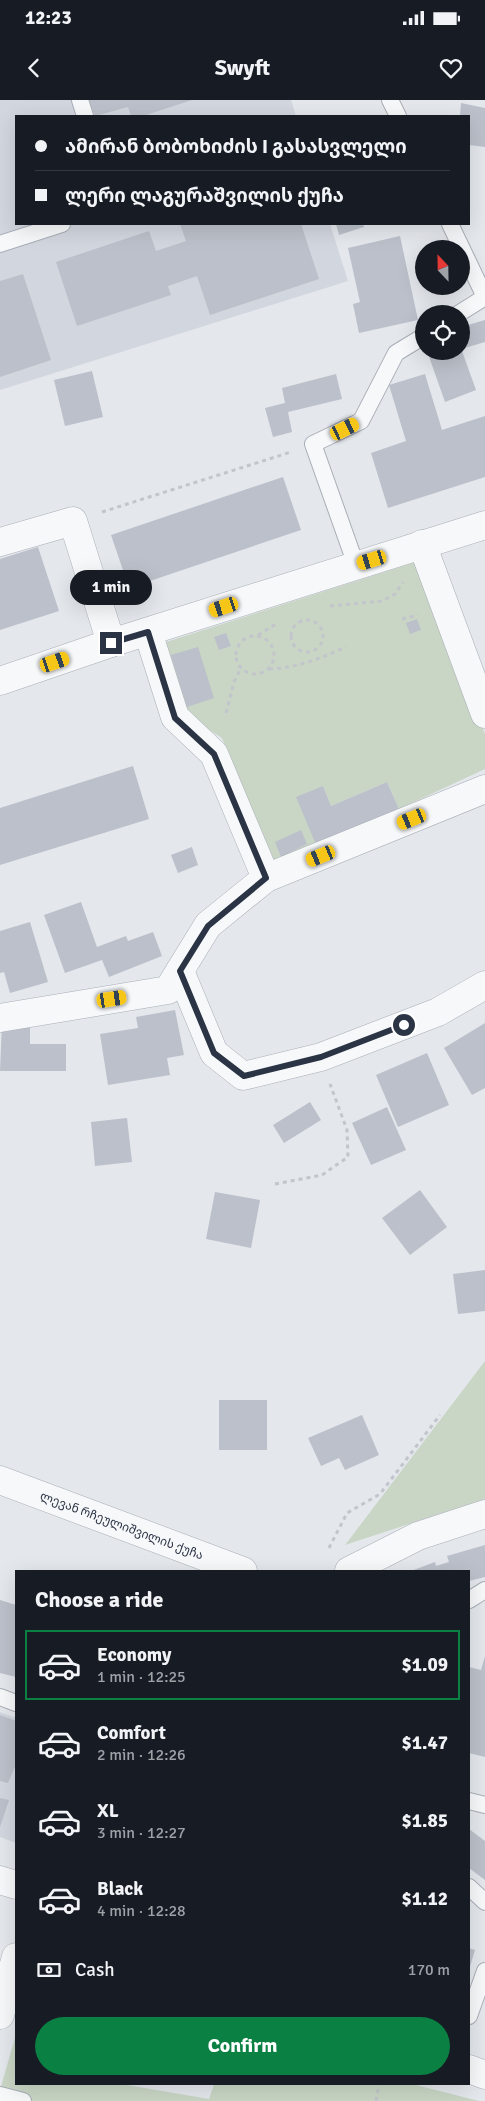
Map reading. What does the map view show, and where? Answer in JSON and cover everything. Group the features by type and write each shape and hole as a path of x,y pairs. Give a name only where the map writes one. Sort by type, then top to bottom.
{"street":[{"path":"0,542 72,522 111,643"},
{"path":"0,681 111,643 485,525"},
{"path":"422,544 485,714"},
{"path":"148,632 175,718 214,754 266,878"},
{"path":"0,1018 168,990 208,926 266,878 485,789"},
{"path":"180,971 214,1053 244,1076 321,1057 438,1012 485,985"},
{"name":"ლევან რჩეულიშვილის ქუჩა","path":"0,1480 240,1570"},
{"path":"351,1570 418,1536 485,1514"},
{"path":"0,1880 15,1885"},
{"path":"0,2015 15,1961"},
{"path":"470,2069 485,2075"}],"lane":[{"path":"80,100 85,115"},
{"path":"390,100 398,115"},
{"path":"0,244 59,225"},
{"path":"450,225 485,297 470,306"},
{"path":"356,565 313,444 361,421 396,353 415,341"},
{"path":"470,1599 485,1590"},
{"path":"0,1697 15,1703"},
{"path":"470,1801 485,1805"},
{"path":"470,1888 485,1902"},
{"path":"470,2013 485,1972"},
{"path":"0,2095 23,2101"}],"path":[{"path":"72,522 313,444"},
{"path":"300,621 315,622 322,630 323,640 318,649 313,651 298,650 292,643 291,633 300,621"},
{"path":"268,669 274,658 273,646 269,641 258,635 245,638 236,648 237,662 240,668 251,674 257,674 268,669 286,668 316,660 346,646"},
{"path":"313,651 316,660"},
{"path":"226,713 234,682 240,668"},
{"path":"275,1184 322,1176 348,1157 347,1130 321,1057"},
{"path":"325,1554 347,1512 380,1494 440,1414"},
{"path":"376,2101 379,2085"}],"shaded area":[{"path":"0,100 291,100 296,115 15,115 15,225 330,225 348,281 0,390"},
{"path":"0,1712 15,1718 15,1843 0,1837"}],"green space":[{"path":"419,561 485,734 485,769 399,809 387,782 331,806 323,786 316,845 272,861 222,738 187,716 163,651 166,642"},
{"path":"485,1361 485,1499 345,1545"},
{"path":"15,2038 15,2085 127,2085 209,2099 214,2085 416,2085 479,2101 0,2101 0,2090"}],"building":[{"path":"89,100 192,100 146,115 131,115 128,107 95,115"},
{"path":"461,103 485,108 485,147 470,145 470,115 460,115"},
{"path":"180,225 301,225 319,279 210,315 197,276 168,286 171,295 77,326 56,262 149,231 156,251 186,241"},
{"path":"336,225 363,225 364,227 339,235"},
{"path":"400,236 415,306 415,321 359,333 353,304 360,302 348,248"},
{"path":"23,274 51,360 0,377 0,281"},
{"path":"485,320 485,342 470,346 470,324"},
{"path":"430,360 465,360 476,390 445,402"},
{"path":"92,371 103,417 65,426 54,380"},
{"path":"336,374 342,399 288,412 292,432 273,437 265,408 285,403 282,388"},
{"path":"425,374 442,430 485,416 485,477 388,508 371,453 406,441 389,385"},
{"path":"283,477 301,530 129,588 111,535"},
{"path":"38,547 59,611 0,630 0,559"},
{"path":"417,619 421,630 410,634 406,623"},
{"path":"226,633 231,646 219,650 214,637"},
{"path":"198,647 214,698 187,707 171,655"},
{"path":"133,766 149,819 0,865 0,808"},
{"path":"387,782 399,809 342,832 317,847 296,797 323,786 331,806"},
{"path":"301,830 307,844 281,857 275,842"},
{"path":"192,847 198,865 178,873 171,855"},
{"path":"81,902 97,947 126,936 128,941 153,932 162,956 109,977 102,960 65,973 44,915"},
{"path":"30,922 48,982 10,993 4,972 0,973 0,931"},
{"path":"175,1010 184,1055 167,1058 170,1075 108,1085 100,1034 138,1028 136,1017"},
{"path":"2,1023 30,1023 30,1044 66,1044 66,1071 0,1071"},
{"path":"485,1023 485,1088 472,1095 444,1048"},
{"path":"427,1053 449,1105 398,1127 376,1075"},
{"path":"310,1102 321,1120 284,1143 273,1125"},
{"path":"387,1107 406,1150 371,1165 352,1123"},
{"path":"127,1118 132,1162 95,1166 91,1122"},
{"path":"420,1190 447,1227 410,1255 382,1218"},
{"path":"215,1192 260,1200 251,1248 206,1239"},
{"path":"485,1270 485,1311 458,1314 453,1274"},
{"path":"219,1400 267,1400 267,1450 219,1450"},
{"path":"362,1415 379,1455 345,1470 339,1458 321,1466 308,1438"},
{"path":"485,1545 485,1577 470,1581 470,1570 414,1570 435,1562 436,1566 449,1562 447,1556"},
{"path":"0,1600 15,1605 15,1677 0,1673"},
{"path":"485,1656 485,1757 470,1753 470,1667 481,1670"},
{"path":"0,1715 15,1721 15,1766 8,1783 0,1781"},
{"path":"0,1798 9,1800 0,1827"},
{"path":"470,1830 485,1841 485,1880 470,1869"},
{"path":"470,1948 475,1950 470,1967"}],"route":[{"path":"111,643 148,632 175,718 214,754 266,878 208,926 180,971 214,1053 244,1076 321,1057 404,1025"}]}
